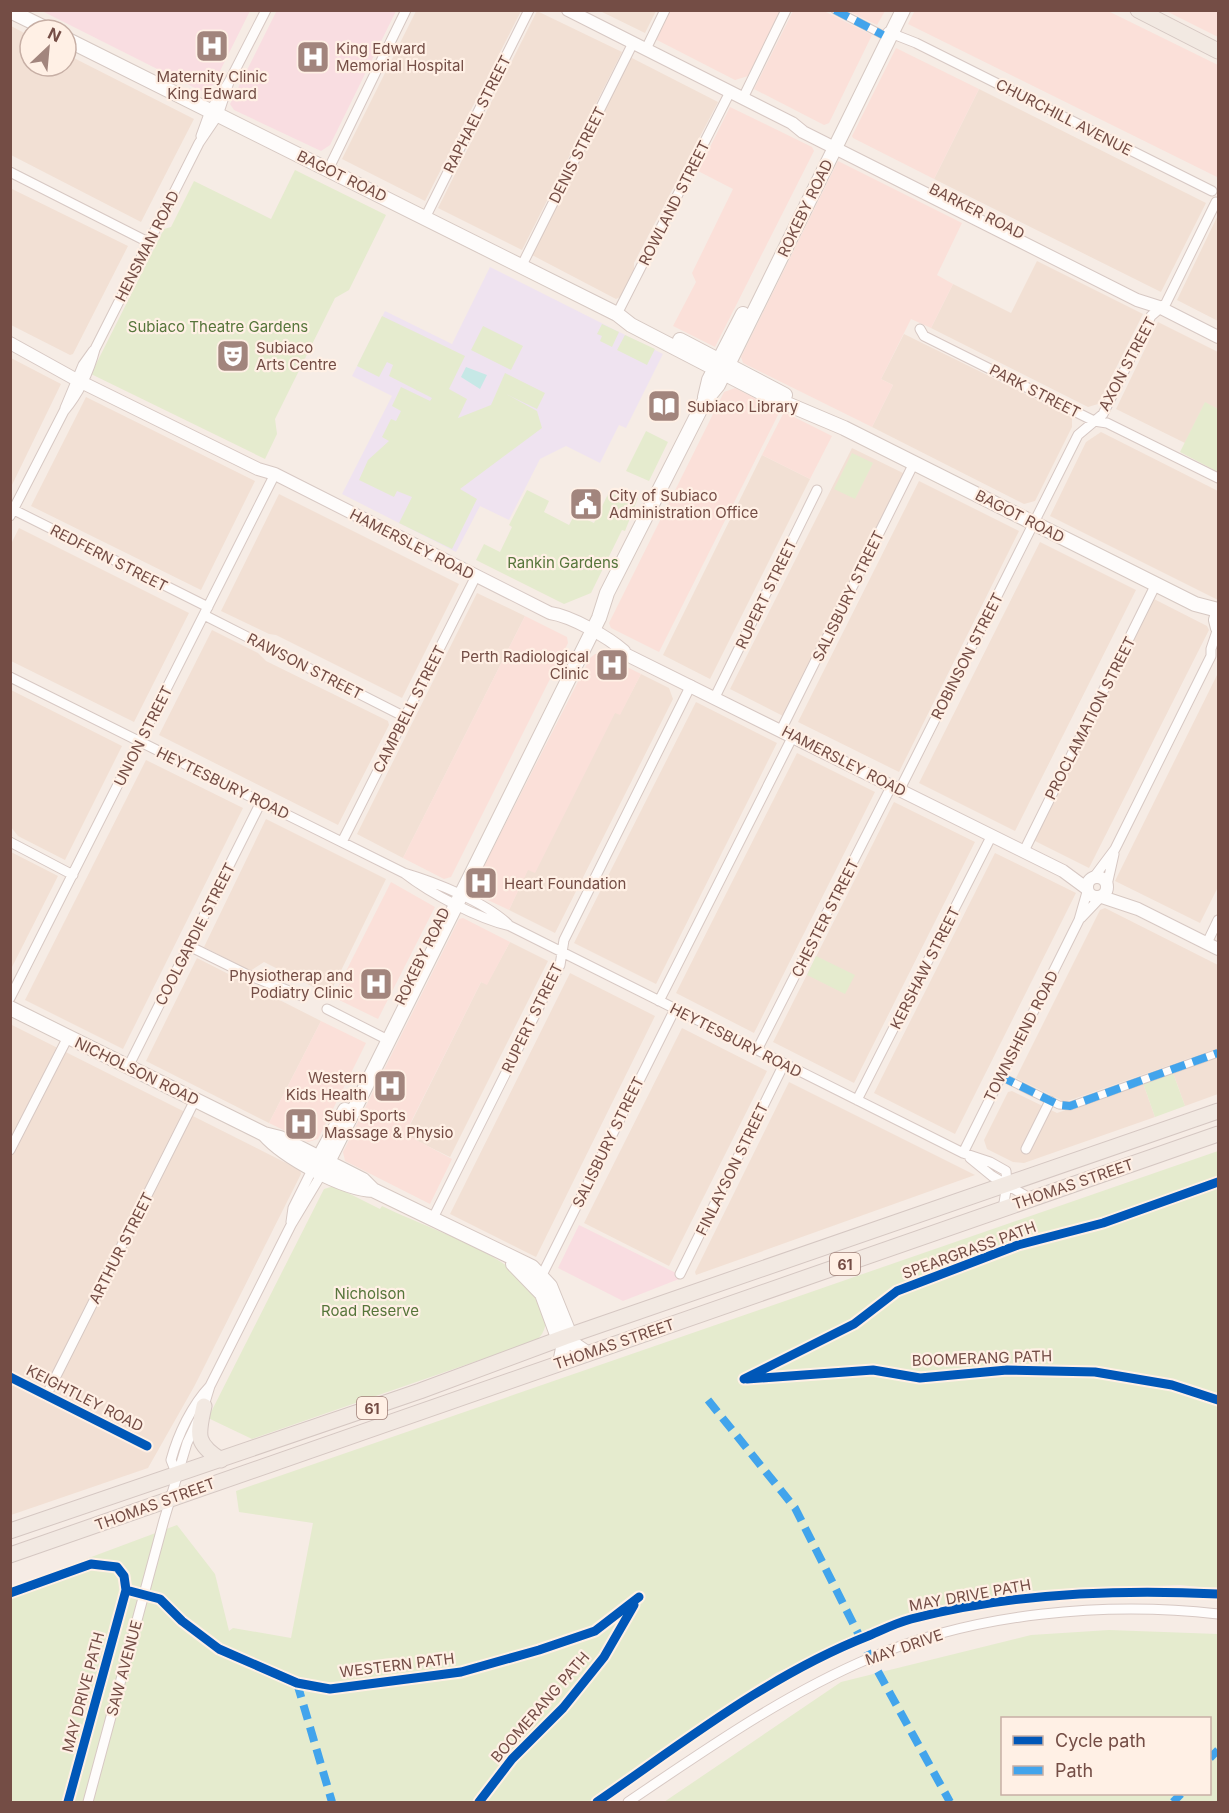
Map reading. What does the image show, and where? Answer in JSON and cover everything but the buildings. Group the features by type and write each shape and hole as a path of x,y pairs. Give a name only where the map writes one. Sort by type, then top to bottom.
{"main road":[{"name":"ROKEBY ROAD","path":"321,1165 587,633 604,608 608,592 833,143 888,31 895,10"},
{"name":"ROKEBY ROAD","path":"888,31 903,10"},
{"path":"1137,10 1149,14 1218,51"},
{"path":"10,11 24,18"},
{"name":"BAGOT ROAD","path":"78,45 618,314 631,325 721,367 1196,604 1218,618"},
{"name":"NICHOLSON ROAD","path":"10,1008 264,1134 280,1138 321,1165 363,1180 373,1190 502,1255 526,1264 542,1275"},
{"name":"THOMAS STREET","path":"10,1531 420,1391 565,1337 1218,1111"},
{"name":"THOMAS STREET","path":"10,1555 1218,1134"},
{"name":"NICHOLSON ROAD","path":"502,1255 538,1287 556,1332 587,1353"},
{"path":"542,1275 567,1328 560,1363"},
{"path":"204,1406 200,1440 205,1449 221,1460"}],"street":[{"name":"HENSMAN ROAD","path":"12,512 266,10"},
{"path":"328,170 406,10"},
{"name":"RAPHAEL STREET","path":"425,218 529,10"},
{"name":"BARKER ROAD","path":"568,10 792,123 803,132 833,143 1139,293 1159,307 1218,337"},
{"path":"646,50 665,10"},
{"path":"743,98 786,10"},
{"path":"835,10 888,31"},
{"name":"CHURCHILL AVENUE","path":"888,31 911,37 916,43 1215,188"},
{"name":"DENIS STREET","path":"521,267 633,43"},
{"name":"ROWLAND STREET","path":"618,314 730,92"},
{"path":"10,172 148,242"},
{"path":"1215,188 1212,197 1217,202"},
{"name":"AXON STREET","path":"1034,523 1078,435 1103,414 1151,316 1166,303 1217,202"},
{"name":"PARK STREET","path":"920,329 924,336 1094,421 1107,423 1218,478"},
{"name":"HAMERSLEY ROAD","path":"10,343 550,613 556,621 614,642 624,651 1090,884"},
{"name":"SALISBURY STREET","path":"781,730 914,463"},
{"name":"UNION STREET","path":"10,998 275,474"},
{"name":"RUPERT STREET","path":"715,697 817,490"},
{"name":"REDFERN STREET","path":"12,512 206,611"},
{"name":"ROBINSON STREET","path":"896,787 1034,523"},
{"name":"CAMPBELL STREET","path":"342,842 477,576"},
{"name":"PROCLAMATION STREET","path":"1023,851 1156,584"},
{"name":"RAWSON STREET","path":"206,611 405,717"},
{"name":"TOWNSHEND ROAD","path":"963,1153 1079,920 1090,884 1115,849 1215,653 1211,649 1218,618"},
{"name":"HEYTESBURY ROAD","path":"10,676 404,873 418,884 500,917 510,926 963,1153 992,1176 1031,1200"},
{"name":"RUPERT STREET","path":"432,1220 560,965 564,940 691,685"},
{"path":"659,1001 793,736"},
{"name":"CHESTER STREET","path":"758,1050 896,787"},
{"name":"COOLGARDIE STREET","path":"128,1067 261,802"},
{"name":"KERSHAW STREET","path":"857,1100 992,835"},
{"path":"10,842 73,874"},
{"name":"TOWNSHEND ROAD","path":"1079,920 1104,892 1115,849"},
{"path":"1103,879 1104,892 1093,897 1090,884 1103,879"},
{"path":"1104,892 1218,949"},
{"path":"1207,944 1218,920"},
{"path":"189,946 248,975 302,996"},
{"path":"327,1009 385,1038"},
{"name":"SALISBURY STREET","path":"542,1275 675,1009"},
{"path":"10,1150 68,1036"},
{"path":"1000,1076 1065,1107 1218,1053"},
{"name":"FINLAYSON STREET","path":"680,1274 784,1064"},
{"name":"ARTHUR STREET","path":"46,1395 195,1100"},
{"path":"1026,1149 1050,1101"},
{"name":"ROKEBY ROAD","path":"171,1498 187,1443 204,1406 210,1386 321,1165"},
{"path":"1003,1209 1007,1184"},
{"name":"KEIGHTLEY ROAD","path":"10,1377 147,1446"},
{"name":"ROKEBY ROAD","path":"177,1475 171,1465 174,1449 201,1396 210,1386"},
{"name":"SAW AVENUE","path":"88,1803 171,1498"},
{"name":"MAY DRIVE","path":"628,1803 784,1700 870,1658 939,1634 997,1621 1117,1608 1218,1614"}],"shaded area":[{"name":"King Edward Memorial Hospital","path":"277,10 396,11 330,145 321,151 234,110 230,104"},
{"path":"915,10 1108,11 1218,65 1217,177 908,24"},
{"path":"42,11 250,11 213,85 201,91 78,29 78,18 56,18"},
{"path":"416,11 521,11 425,201 342,159"},
{"path":"537,11 622,52 522,250 438,208"},
{"path":"600,11 656,11 645,33"},
{"path":"669,11 781,11 748,76 735,80 655,39"},
{"path":"793,11 824,11 872,35 829,123 824,125 754,89"},
{"path":"848,11 885,11 877,25"},
{"path":"1166,11 1218,11 1218,37"},
{"path":"11,26 18,30 18,78 78,78 78,60 194,119 141,222 11,155"},
{"path":"896,48 979,89 934,179 852,136"},
{"path":"630,57 718,102 634,263 634,271 622,296 616,299 532,255"},
{"path":"979,89 1206,203 1161,292 934,179"},
{"path":"730,107 812,147 814,151 715,347 673,326 696,282 692,273 733,189 698,171"},
{"path":"838,161 962,223 937,275 953,284 931,328 911,319 881,379 893,385 872,427 743,363 741,357"},
{"path":"10,188 128,246 73,354 70,355 11,325"},
{"path":"1218,215 1218,321 1177,300"},
{"path":"1037,261 1143,314 1098,404 1088,407 931,328 953,284 1011,313"},
{"path":"490,267 663,354 626,428 619,425 600,463 566,446 540,459 509,520 480,506 456,552 342,494 392,396 352,376 385,311 452,344"},
{"path":"1158,322 1218,352 1218,409 1205,403 1185,443 1116,409"},
{"path":"904,334 1072,417 1072,427 1035,501 1024,504 872,427 893,385 881,379"},
{"path":"11,358 61,384 11,487"},
{"path":"735,388 780,411 659,652 611,628 609,623 724,392"},
{"path":"86,397 255,481 201,590 31,506"},
{"path":"784,412 832,436 810,479 762,455"},
{"path":"1101,432 1218,491 1218,600 1050,516 1086,442"},
{"path":"852,448 905,474 783,716 730,689"},
{"path":"762,455 810,479 710,679 663,655"},
{"path":"919,481 1019,531 899,772 798,722"},
{"path":"279,494 459,584 402,698 276,635 269,634 221,611"},
{"path":"19,528 189,613 134,722 11,661 10,546"},
{"path":"1040,542 1136,590 1015,831 919,783"},
{"path":"477,593 525,616 403,858 357,834"},
{"path":"1154,599 1207,626 1209,630 1089,868 1033,840"},
{"path":"525,616 567,637 568,643 451,877 444,879 403,858"},
{"path":"212,630 258,653 266,661 388,721 389,725 338,825 159,735"},
{"path":"595,654 601,654 641,674 620,715 615,713 535,873 528,870 509,910 473,893 479,876 590,658"},
{"path":"1218,673 1218,887 1200,923 1115,881"},
{"path":"641,674 669,688 673,699 555,933 509,910 528,869 535,872 615,712 620,714"},
{"path":"11,690 122,746 65,860 18,836 11,827"},
{"path":"696,702 777,743 656,984 574,943"},
{"path":"797,753 875,792 754,1033 676,993"},
{"path":"146,760 243,808 123,1049 25,1000"},
{"path":"894,802 975,842 854,1083 773,1042"},
{"path":"266,819 386,879 329,995 264,962 250,971 204,947"},
{"path":"11,852 58,876 11,969"},
{"path":"995,853 1076,893 955,1134 874,1093"},
{"path":"391,882 435,907 378,1019 333,997"},
{"path":"1105,908 1218,965 1218,1048 1065,1102 1016,1078 1100,910"},
{"path":"463,918 510,942 487,985 481,982 405,1134 452,1159 430,1204 345,1161 343,1152 459,919"},
{"path":"510,942 548,961 450,1157 405,1135 481,982 487,984"},
{"path":"197,958 321,1021 269,1123 146,1061"},
{"path":"570,973 655,1016 536,1257 450,1214"},
{"path":"321,1021 366,1043 318,1139 308,1142 269,1123"},
{"path":"10,1024 300,1170 301,1174 195,1385 148,1468 11,1515"},
{"path":"682,1028 767,1071 669,1266 584,1223"},
{"path":"1218,1056 1218,1094 1185,1106 1173,1073"},
{"path":"789,1082 975,1175 696,1275 695,1272"},
{"path":"1143,1083 1155,1117 1024,1163 1013,1162 987,1149 984,1140 1008,1092 1012,1091 1057,1113"},
{"path":"579,1225 684,1277 623,1301 558,1268"}],"green space":[{"name":"Subiaco Theatre Gardens","path":"295,170 386,215 349,290 335,298 275,419 277,434 265,459 91,374 164,229 171,227 194,181 271,219"},
{"path":"382,316 465,356 449,389 467,399 458,418 491,405 505,373 545,393 537,409 506,394 537,411 542,428 460,489 477,499 452,549 399,523 412,497 397,491 394,497 359,480 368,460 389,441 382,437 391,419 396,421 401,411 392,406 401,387 430,401 432,398 389,376 393,365 387,362 379,377 357,366"},
{"path":"602,324 619,332 612,347 600,341 602,336 597,334"},
{"path":"483,326 523,346 511,370 471,350"},
{"path":"625,335 655,349 647,365 617,350"},
{"path":"1205,402 1218,409 1218,472 1180,452"},
{"path":"646,431 668,442 649,481 626,471"},
{"path":"852,453 873,463 855,499 834,489"},
{"name":"Rankin Gardens","path":"527,490 549,501 544,512 569,525 575,514 594,523 609,492 620,497 625,491 638,498 625,531 622,530 591,593 564,604 476,560 484,544 500,552 512,527 509,525"},
{"path":"816,956 855,975 845,994 807,975"},
{"path":"1173,1073 1185,1106 1155,1117 1143,1083"},
{"path":"1218,1151 1218,1589 1180,1585 1010,1592 911,1618 854,1637 776,1673 593,1802 11,1802 11,1587 177,1525 215,1574 229,1631 233,1628 291,1638 313,1523 239,1512 236,1491"},
{"name":"Nicholson Road Reserve","path":"334,1186 380,1209 382,1206 466,1243 508,1266 537,1294 544,1316 544,1330 537,1340 252,1439 208,1418 324,1189"},
{"path":"1109,1630 1218,1634 1218,1802 664,1802 841,1682 1031,1635"}],"water":[{"path":"466,367 487,375 480,389 461,377"}],"marked path":[{"path":"835,10 883,35"},
{"path":"1000,1076 1059,1105 1070,1106 1218,1053"},
{"path":"708,1400 795,1508 870,1657 950,1802"},
{"path":"297,1683 332,1802"},
{"path":"1211,1757 1218,1750"},
{"path":"1173,1802 1180,1795"}],"cycle path":[{"name":"SPEARGRASS PATH","path":"744,1379 854,1324 897,1291 1018,1245 1103,1223 1218,1182"},
{"name":"BOOMERANG PATH","path":"747,1379 873,1370 920,1378 1007,1370 1095,1372 1172,1385 1218,1400"},
{"path":"10,1377 147,1446"},
{"name":"WESTERN PATH","path":"10,1593 91,1564 117,1567 124,1576 126,1590 160,1599 182,1621 219,1649 297,1683 330,1689 461,1672 539,1650 595,1631 639,1597"},
{"name":"MAY DRIVE PATH","path":"68,1802 126,1590"},
{"name":"MAY DRIVE PATH","path":"597,1802 728,1711 796,1670 831,1652 905,1621 949,1610 1025,1598 1141,1592 1218,1594"},
{"name":"BOOMERANG PATH","path":"479,1802 512,1759 563,1708 604,1657 634,1605"}],"place":[{"name":"Maternity Clinic King Edward","path":"212,46"},
{"name":"King Edward Memorial Hospital","path":"313,57"},
{"name":"Subiaco Arts Centre","path":"233,356"},
{"name":"Subiaco Library","path":"664,406"},
{"name":"City of Subiaco Administration Office","path":"586,504"},
{"name":"Perth Radiological Clinic","path":"612,665"},
{"name":"Heart Foundation","path":"481,883"},
{"name":"Physiotherap and Podiatry Clinic","path":"376,984"},
{"name":"Western Kids Health","path":"390,1086"},
{"name":"Subi Sports Massage & Physio","path":"301,1124"}]}
